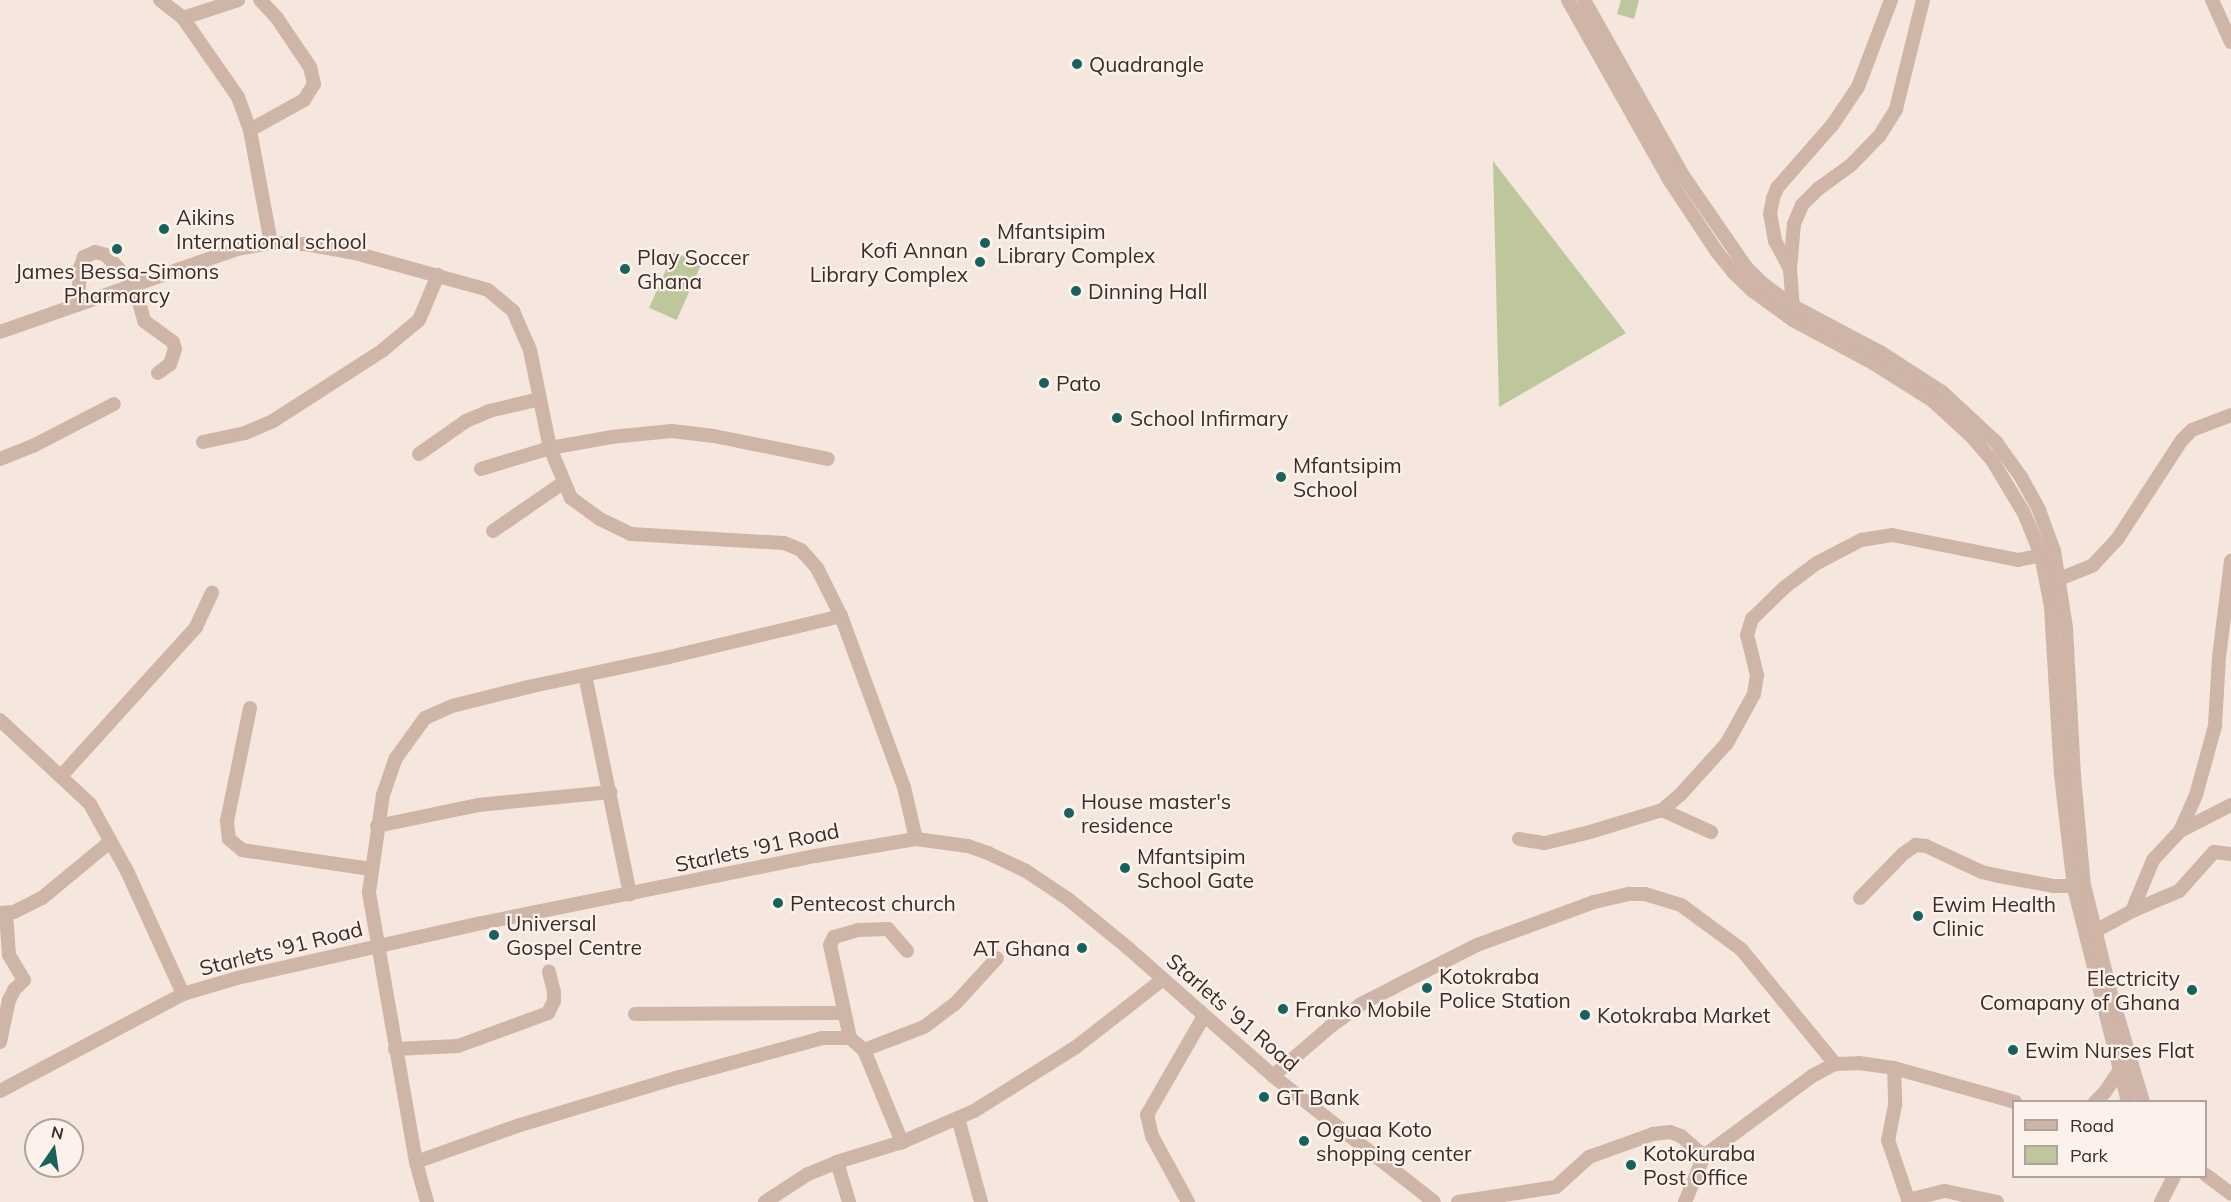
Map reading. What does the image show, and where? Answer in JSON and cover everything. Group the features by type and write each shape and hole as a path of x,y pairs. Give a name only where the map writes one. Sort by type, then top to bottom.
{"street":[{"path":"160,0 183,18 238,97 250,130 271,243"},
{"path":"183,18 238,0"},
{"path":"250,130 304,100 314,84 310,67 277,18 260,0"},
{"path":"1568,0 1670,181 1717,252 1753,291 1904,381 1953,418 1992,460 2024,513 2041,555 2051,607 2061,775 2079,887 2128,1100"},
{"path":"1584,0 1682,174 1730,246 1762,283 1793,313 1912,371 1942,392 1982,427 2011,461 2039,510 2054,551 2066,628 2079,887"},
{"path":"1790,268 1775,241 1770,214 1773,198 1777,188 1833,124 1858,87 1891,0"},
{"path":"1793,313 1790,268 1794,224 1802,205 1880,135 1896,109 1923,0"},
{"path":"2212,0 2231,42"},
{"path":"0,332 237,249 271,243 305,244 355,253 488,290 513,311 530,350 550,448 571,498 600,519 631,534 784,543 801,550 817,568 841,616 904,787 916,839"},
{"path":"78,304 80,268 84,257 95,252 113,261 134,285 144,321 173,342 175,349 170,364 158,373"},
{"path":"203,442 245,433 273,421 383,350 419,320 438,275"},
{"path":"419,454 466,421 489,411 540,399"},
{"path":"0,459 33,446 114,404"},
{"path":"2059,579 2093,566 2118,538 2182,440 2192,430 2231,415"},
{"path":"481,469 550,448 611,437 672,431 761,445 828,459"},
{"path":"493,531 564,482"},
{"path":"1519,839 1545,843 1565,839 1662,810 1705,770 1727,743 1747,710 1754,694 1757,675 1747,635 1752,620 1785,587 1817,563 1861,540 1892,535 2018,560 2041,555"},
{"path":"2180,831 2199,786 2215,726 2219,657 2231,561"},
{"path":"62,775 196,627 212,593"},
{"path":"427,1202 395,1049 369,903 370,869 383,795 396,758 424,718 452,706 841,616"},
{"path":"585,675 630,894"},
{"path":"250,708 227,821 230,839 242,850 370,869"},
{"path":"0,720 62,775 90,804 111,841 183,994"},
{"path":"377,826 478,804 610,792"},
{"path":"2133,911 2153,860 2180,831 2231,805"},
{"path":"1662,810 1711,832"},
{"name":"Starlets '91 Road","path":"0,1091 183,994 237,978 378,945 815,856 916,839 968,846 1026,871 1068,899 1128,948 1162,981 1273,1076 1434,1202"},
{"path":"0,1042 9,1000 14,990 24,980 9,955 3,913 42,898 111,841"},
{"path":"1860,898 1903,854 1916,845 1926,846 1982,872 2036,883 2079,887"},
{"path":"2091,934 2133,911 2179,891 2214,852 2231,854"},
{"path":"1273,1076 1331,1026 1361,1005 1394,987 1477,945 1593,902 1628,894 1645,894 1681,905 1741,949 1835,1064"},
{"path":"902,1142 864,1050 850,1038 830,945 834,937 858,930 888,929 907,951"},
{"path":"2091,934 2143,1100"},
{"path":"864,1050 924,1027 955,1004 997,958"},
{"path":"395,1049 458,1046 548,1013 554,1001 549,972"},
{"path":"765,1202 808,1174 837,1162 902,1142 958,1118 1011,1090 1076,1047 1162,981"},
{"path":"635,1014 843,1013"},
{"path":"1188,1202 1152,1136 1147,1116 1204,1017"},
{"path":"417,1162 520,1125 676,1078 822,1038 850,1038"},
{"path":"1685,1202 1704,1156 1812,1076 1835,1064 1859,1063 1894,1068 2012,1100"},
{"path":"1894,1068 1895,1105 1888,1140 1909,1201 1945,1191 1997,1202"},
{"path":"2096,1100 2105,1092 2120,1070"},
{"path":"958,1118 981,1202"},
{"path":"1458,1202 1556,1187 1589,1157 1653,1134 1670,1132 1681,1136 1704,1156"},
{"path":"837,1162 849,1202"},
{"path":"2207,1176 2231,1194"},
{"path":"2161,1202 2173,1178"}],"green space":[{"path":"1621,0 1639,0 1634,19 1617,14"},
{"path":"1493,161 1626,333 1499,407"},
{"path":"674,252 701,264 677,320 649,308"}],"place":[{"name":"Quadrangle","path":"1077,64"},
{"name":"Aikins International school","path":"164,229"},
{"name":"Mfantsipim Library Complex","path":"985,243"},
{"name":"James Bessa-Simons Pharmarcy","path":"117,249"},
{"name":"Kofi Annan Library Complex","path":"980,262"},
{"name":"Play Soccer Ghana","path":"625,269"},
{"name":"Dinning Hall","path":"1076,291"},
{"name":"Pato","path":"1044,383"},
{"name":"School Infirmary","path":"1117,418"},
{"name":"Mfantsipim School","path":"1281,477"},
{"name":"House master's residence","path":"1069,813"},
{"name":"Mfantsipim School Gate","path":"1125,868"},
{"name":"Pentecost church","path":"778,903"},
{"name":"Ewim Health Clinic","path":"1918,916"},
{"name":"Universal Gospel Centre","path":"494,935"},
{"name":"AT Ghana","path":"1082,948"},
{"name":"Kotokraba Police Station","path":"1427,988"},
{"name":"Electricity Comapany of Ghana","path":"2192,990"},
{"name":"Franko Mobile","path":"1283,1009"},
{"name":"Kotokraba Market","path":"1585,1015"},
{"name":"Ewim Nurses Flat","path":"2013,1050"},
{"name":"GT Bank","path":"1264,1097"},
{"name":"Oguaa Koto shopping center","path":"1304,1141"},
{"name":"Kotokuraba Post Office","path":"1631,1165"}]}
